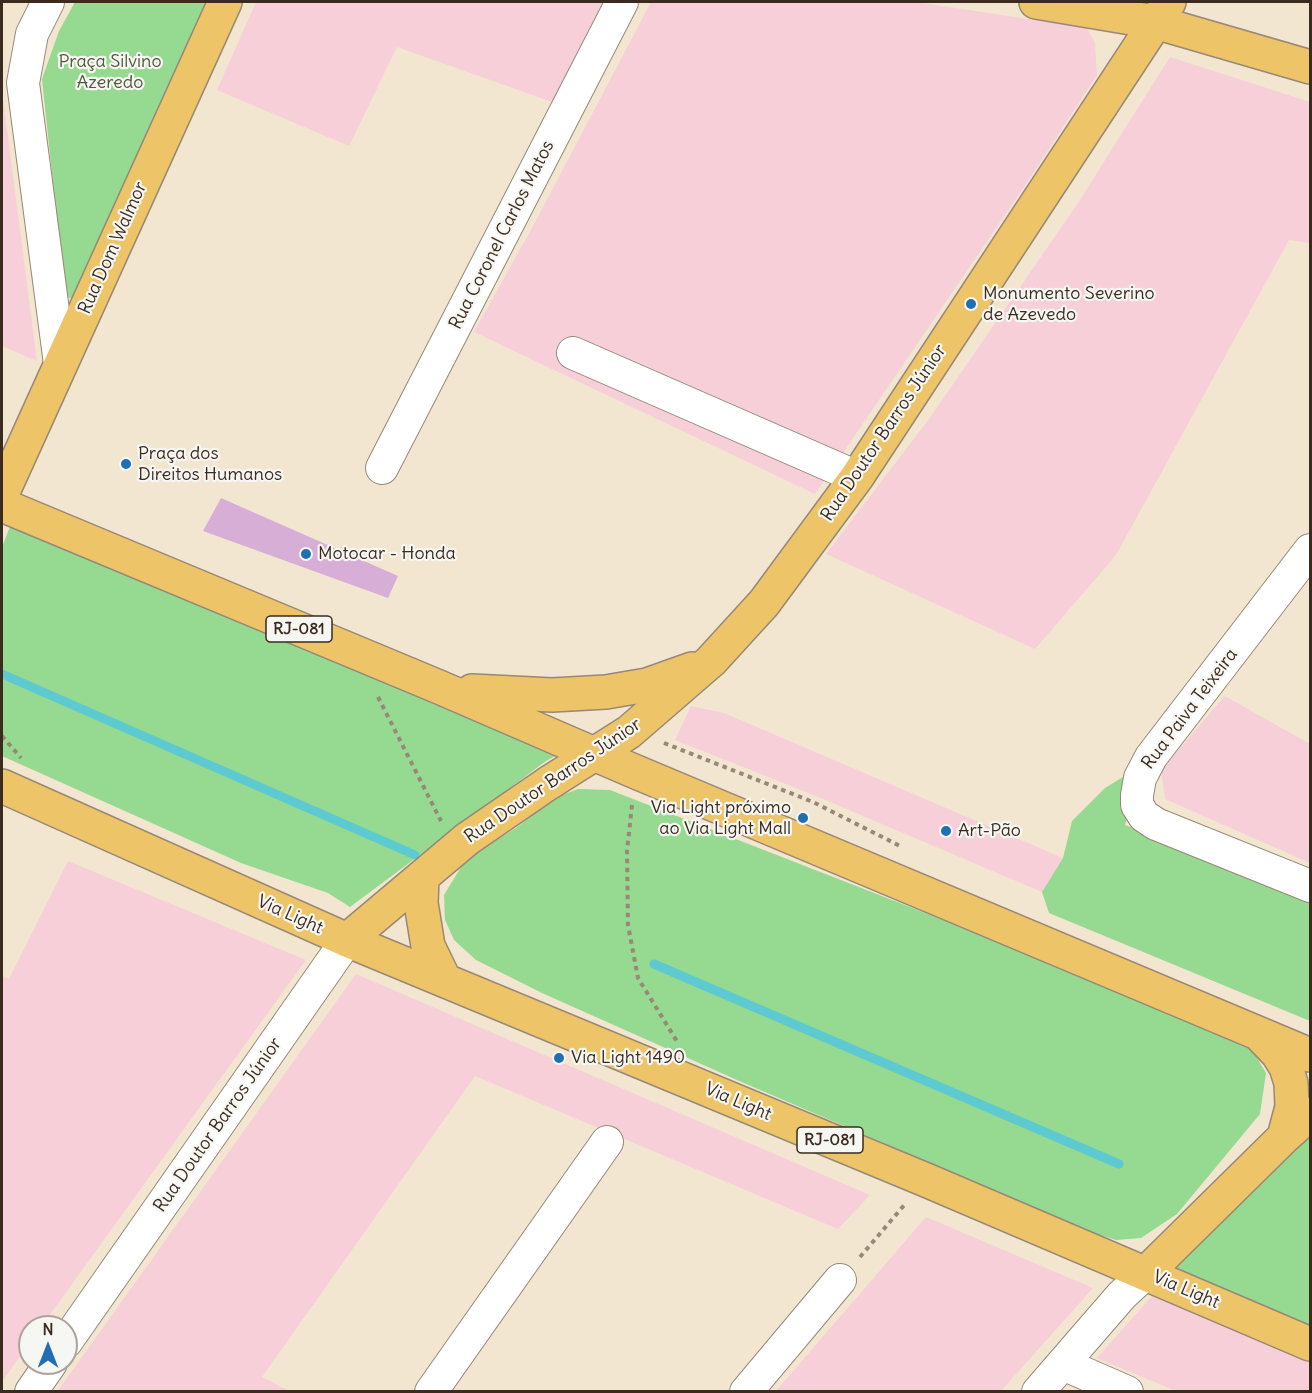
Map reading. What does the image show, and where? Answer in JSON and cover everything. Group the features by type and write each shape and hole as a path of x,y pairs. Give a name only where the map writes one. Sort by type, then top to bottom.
{"main road":[{"name":"Rua Dom Walmor","path":"2,494 225,2"},
{"path":"1036,2 1162,12 1311,67"},
{"name":"Rua Doutor Barros Júnior","path":"347,940 455,849 516,804 596,754 645,718 711,662 764,603 857,477 1162,12"},
{"name":"RJ-081","path":"2,505 1311,1055"},
{"path":"439,687 520,695 606,692 647,685 711,662"},
{"path":"565,773 588,769 632,770"},
{"name":"Via Light","path":"2,786 347,940 926,1180 1311,1344"},
{"path":"422,878 420,891 423,927 431,957 444,979"},
{"path":"1258,1032 1278,1054 1286,1067 1291,1083 1292,1107 1284,1137"},
{"path":"1146,1273 1284,1137 1311,1114"}],"street":[{"path":"48,2 12,79 60,364"},
{"name":"Rua Coronel Carlos Matos","path":"382,468 622,2"},
{"path":"573,353 857,477"},
{"name":"Rua Paiva Teixeira","path":"1311,550 1151,757 1140,778 1137,795 1137,805 1144,816 1156,824 1311,886"},
{"name":"Rua Doutor Barros Júnior","path":"78,1325 347,940"},
{"path":"431,1392 607,1142"},
{"path":"1038,1392 1122,1295 1146,1273"},
{"path":"746,1392 840,1280"},
{"path":"1063,1364 1127,1392"},
{"path":"31,1392 43,1375"}],"path":[{"path":"376,693 455,849"},
{"path":"645,718 664,744 813,802 910,851"},
{"path":"632,770 627,851 628,925 638,978 677,1042 686,1050"},
{"path":"840,1280 926,1180"}],"shaded area":[{"path":"256,2 604,2 552,102 397,47 349,146 217,90"},
{"path":"651,2 916,2 1087,28 1095,43 1097,75 1024,187 815,494 474,332 532,228"},
{"path":"1170,57 1310,102 1310,243 1289,240 1116,555 1035,649 826,554 929,419 1078,203"},
{"path":"3,99 37,361 2,346"},
{"path":"1225,696 1310,744 1310,863 1165,799 1161,770"},
{"path":"691,706 724,713 1063,858 1042,892 816,796 675,740"},
{"path":"68,861 306,960 50,1315 18,1315 18,1359 2,1382 2,976 9,979"},
{"path":"356,974 870,1195 838,1229 475,1076 262,1377 289,1391 57,1392 69,1375 78,1375 78,1363"},
{"path":"926,1217 1093,1288 1001,1391 776,1391"},
{"path":"1153,1295 1310,1362 1310,1391 1176,1391 1097,1358"}],"green space":[{"name":"Praça Silvino Azeredo","path":"75,2 214,2 75,297 70,298 65,296 42,79 59,31"},
{"path":"11,524 557,755 350,907 328,893 241,863 2,756 2,547"},
{"path":"1141,766 1125,825 1310,895 1310,1021 1049,913 1042,892 1063,858 1072,821 1105,788"},
{"path":"578,789 610,790 1200,1020 1247,1041 1266,1073 1260,1114 1177,1214 1141,1238 1116,1240 1090,1232 542,993 476,960 454,940 445,920 444,895 466,859 516,828 554,798"},
{"path":"1310,1136 1310,1325 1170,1266 1260,1181"}],"building":[{"name":"Motocar - Honda","path":"221,498 398,576 388,598 203,531"}],"waterway":[{"path":"2,674 415,855"},
{"path":"654,964 1119,1164"}],"place":[{"name":"Monumento Severino de Azevedo","path":"971,304"},
{"name":"Praça dos Direitos Humanos","path":"126,464"},
{"name":"Motocar - Honda","path":"306,554"},
{"name":"Via Light próximo ao Via Light Mall","path":"803,818"},
{"name":"Art-Pão","path":"946,831"},
{"name":"Via Light 1490","path":"559,1058"}]}
